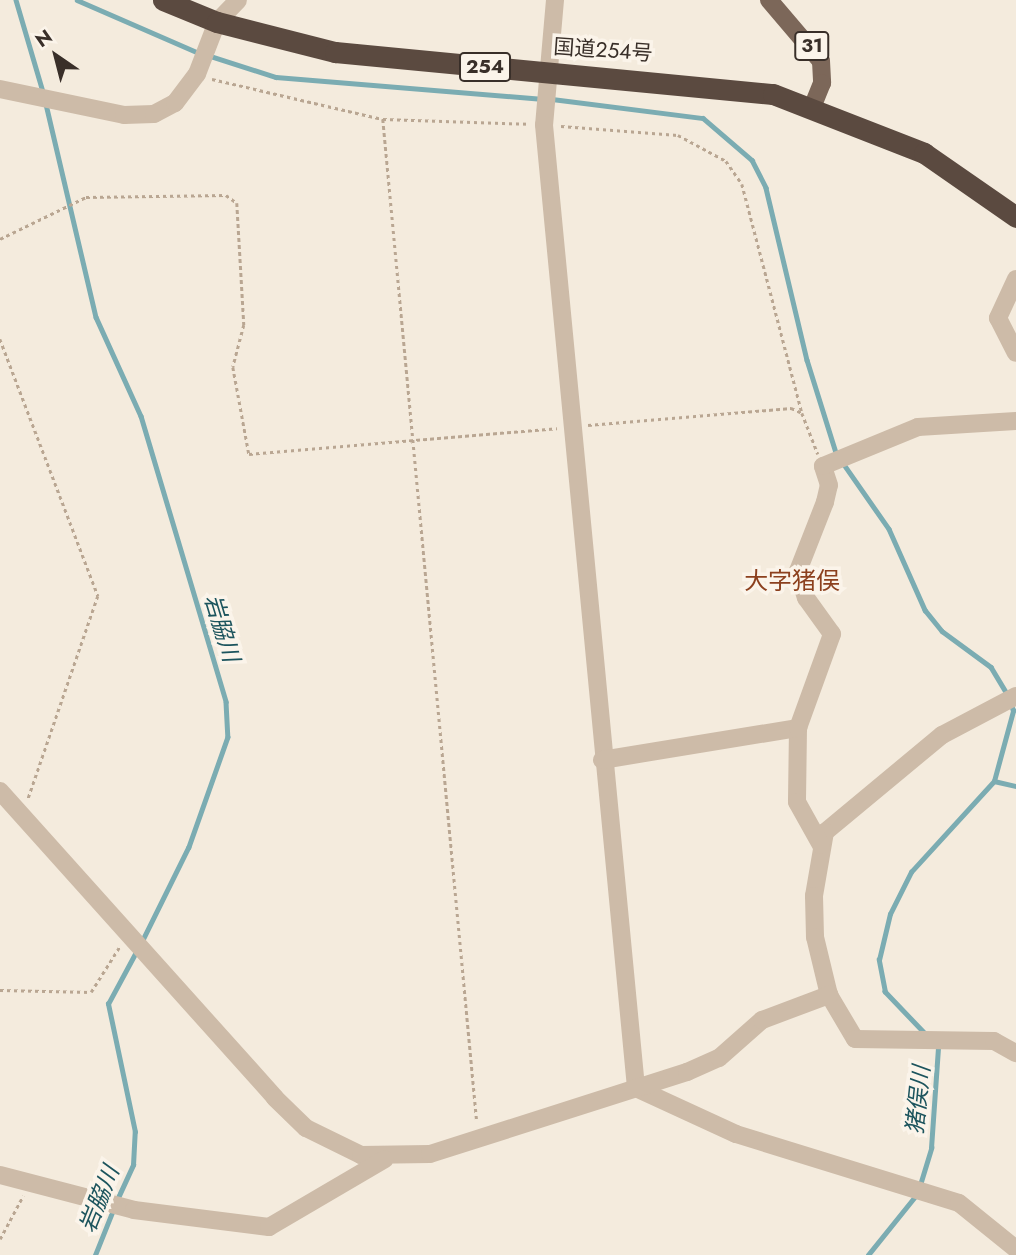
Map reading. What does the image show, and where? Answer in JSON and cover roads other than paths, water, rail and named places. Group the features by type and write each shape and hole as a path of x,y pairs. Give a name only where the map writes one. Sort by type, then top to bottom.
{"highway":[{"name":"国道254号","path":"163,0 217,22 335,52 729,85 813,105 924,153 1016,217"}],"main road":[{"name":"31","path":"769,0 821,61 813,105"}],"street":[{"path":"0,89 124,115 154,114 176,103 197,74 217,22 238,0"},
{"path":"555,0 544,125 570,426 636,1088"},
{"path":"1016,279 998,318 1016,353"},
{"path":"821,845 797,802 798,727 832,634 806,598 798,571 827,493 823,466 918,427 1016,421"},
{"path":"1016,696 942,734 825,832 821,845 815,937 829,995 855,1039 994,1041 1016,1053"},
{"path":"602,760 798,727"},
{"path":"0,791 125,934 306,1128 335,1145 385,1159 430,1154 636,1088 719,1058 762,1020 829,995"},
{"path":"636,1088 736,1134 959,1203 1016,1249"},
{"path":"0,1175 27,1186 134,1210 269,1227 385,1159"}],"waterway":[{"name":"岩脇川","path":"16,0 43,92"},
{"path":"77,0 201,54"},
{"path":"210,56 276,77 543,99"},
{"path":"552,99 703,118 752,160 766,188 807,360 837,456"},
{"name":"岩脇川","path":"46,104 96,317 141,416 226,702 228,737 189,847 142,942"},
{"path":"843,463 889,529 925,610 942,631 991,667 1007,694"},
{"name":"猪俣川","path":"924,1033 885,992 879,960 890,914 911,872 994,781 1013,711 1010,702"},
{"path":"994,781 1016,786"},
{"name":"岩脇川","path":"116,1202 133,1165 135,1132 108,1004 136,952"},
{"name":"猪俣川","path":"920,1185 931,1148 938,1047"},
{"name":"猪俣川","path":"868,1255 917,1194"},
{"name":"岩脇川","path":"95,1255 113,1210"}],"district":[{"name":"大字猪俣","path":"792,581"}]}
